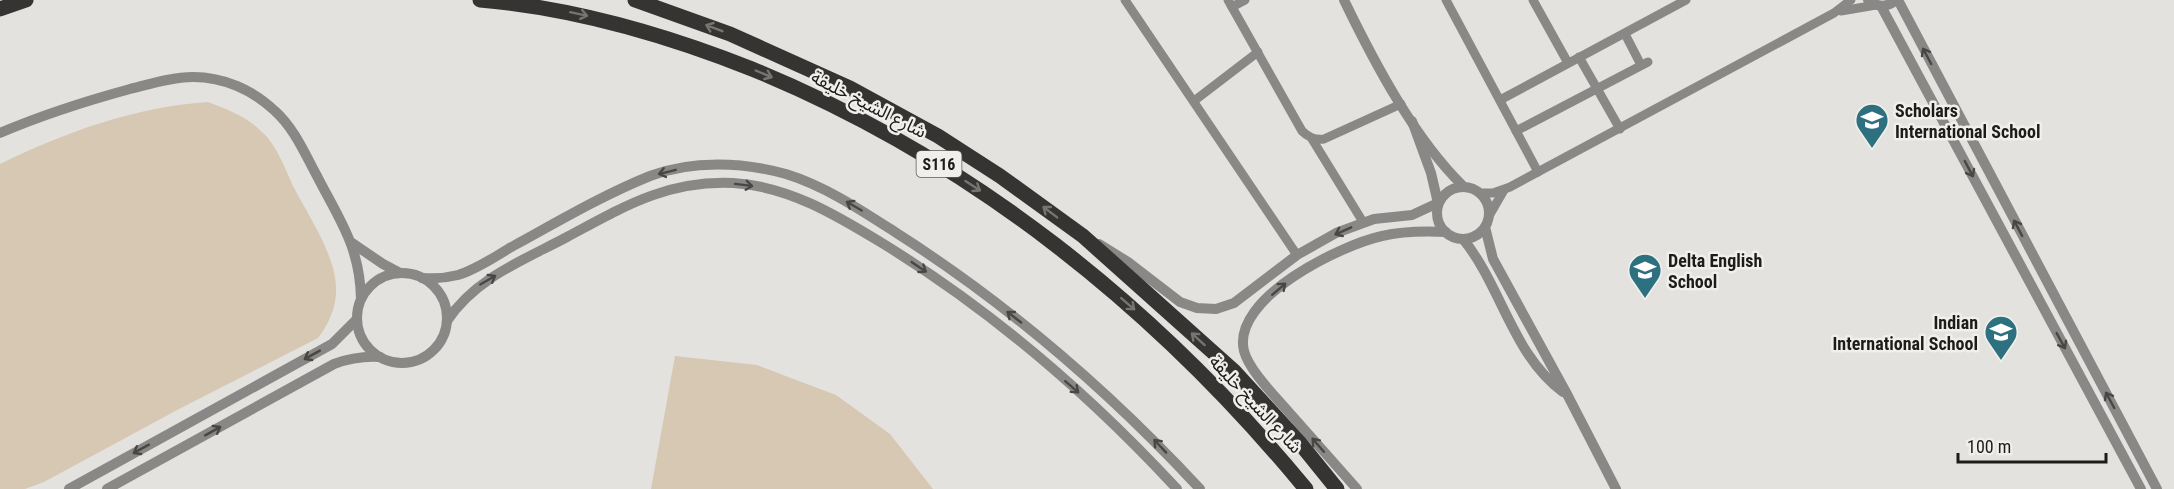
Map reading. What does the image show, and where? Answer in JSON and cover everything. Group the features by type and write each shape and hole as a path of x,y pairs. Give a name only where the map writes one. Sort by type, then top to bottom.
{"highway":[{"path":"0,9 26,0"},
{"name":"شارع الشيخ خليفة","path":"480,0 525,4 583,14 695,48 804,92 926,156 1027,223 1131,307 1240,412 1306,489"},
{"name":"شارع الشيخ خليفة","path":"635,0 668,10 740,38 867,97 973,158 1083,236 1234,371 1299,442 1337,489"}],"street":[{"path":"1125,0 1297,255"},
{"path":"1245,0 1230,4 1302,131 1312,138 1318,140 1330,137 1401,104"},
{"path":"1344,0 1412,122 1445,168 1463,186 1481,193 1504,190 1836,12 1851,0"},
{"path":"1446,0 1538,172"},
{"path":"1533,0 1568,63"},
{"path":"1500,100 1686,0"},
{"path":"1836,12 1875,4 1888,5 1897,0 2157,489"},
{"path":"1875,4 2141,489"},
{"path":"1516,130 1645,64 1625,34"},
{"path":"1194,101 1258,52"},
{"path":"1579,57 1620,129"},
{"path":"0,133 76,105 175,78 193,77 230,83 263,100 290,127 352,243 358,261 361,299 357,319 363,341 380,357 392,362 407,363 423,357 438,345 447,321 446,308 441,295 433,285 422,278"},
{"path":"1412,122 1431,173 1438,203 1437,216 1446,232"},
{"path":"1312,138 1363,222"},
{"path":"352,243 400,273 422,278 447,277 472,269 603,198 653,175 679,169 724,165 760,168 787,175 813,184 875,219 944,263 996,302 1100,388 1200,489"},
{"path":"447,321 457,306 481,284 610,214 661,191 684,186 734,183 782,192 807,201 874,238 986,315 1090,402 1177,489"},
{"path":"1083,236 1128,262 1180,302 1207,309 1234,303 1297,255 1323,240 1363,222 1412,215 1438,203 1446,193 1463,186"},
{"path":"1463,239 1475,236 1485,227 1504,190"},
{"path":"1481,193 1488,203 1489,216"},
{"path":"1485,227 1493,259 1616,489"},
{"path":"1357,489 1273,394 1249,361 1243,343 1250,319 1276,291 1303,270 1333,252 1366,240 1398,233 1446,232 1463,239 1481,265 1529,356 1550,381 1568,396"},
{"path":"361,299 371,286 384,277 400,273"},
{"path":"69,489 332,344 357,319"},
{"path":"107,489 334,364 363,356 380,357"}],"shaded area":[{"path":"208,102 253,124 267,137 278,154 331,261 336,294 334,308 326,327 318,338 179,409 44,482 25,489 0,489 0,164 75,132 127,115"},
{"path":"675,356 757,365 836,395 890,434 933,489 651,489"}],"place":[{"name":"Scholars International School","path":"1872,149"},
{"name":"Delta English School","path":"1645,299"},
{"name":"Indian International School","path":"2001,361"}]}
